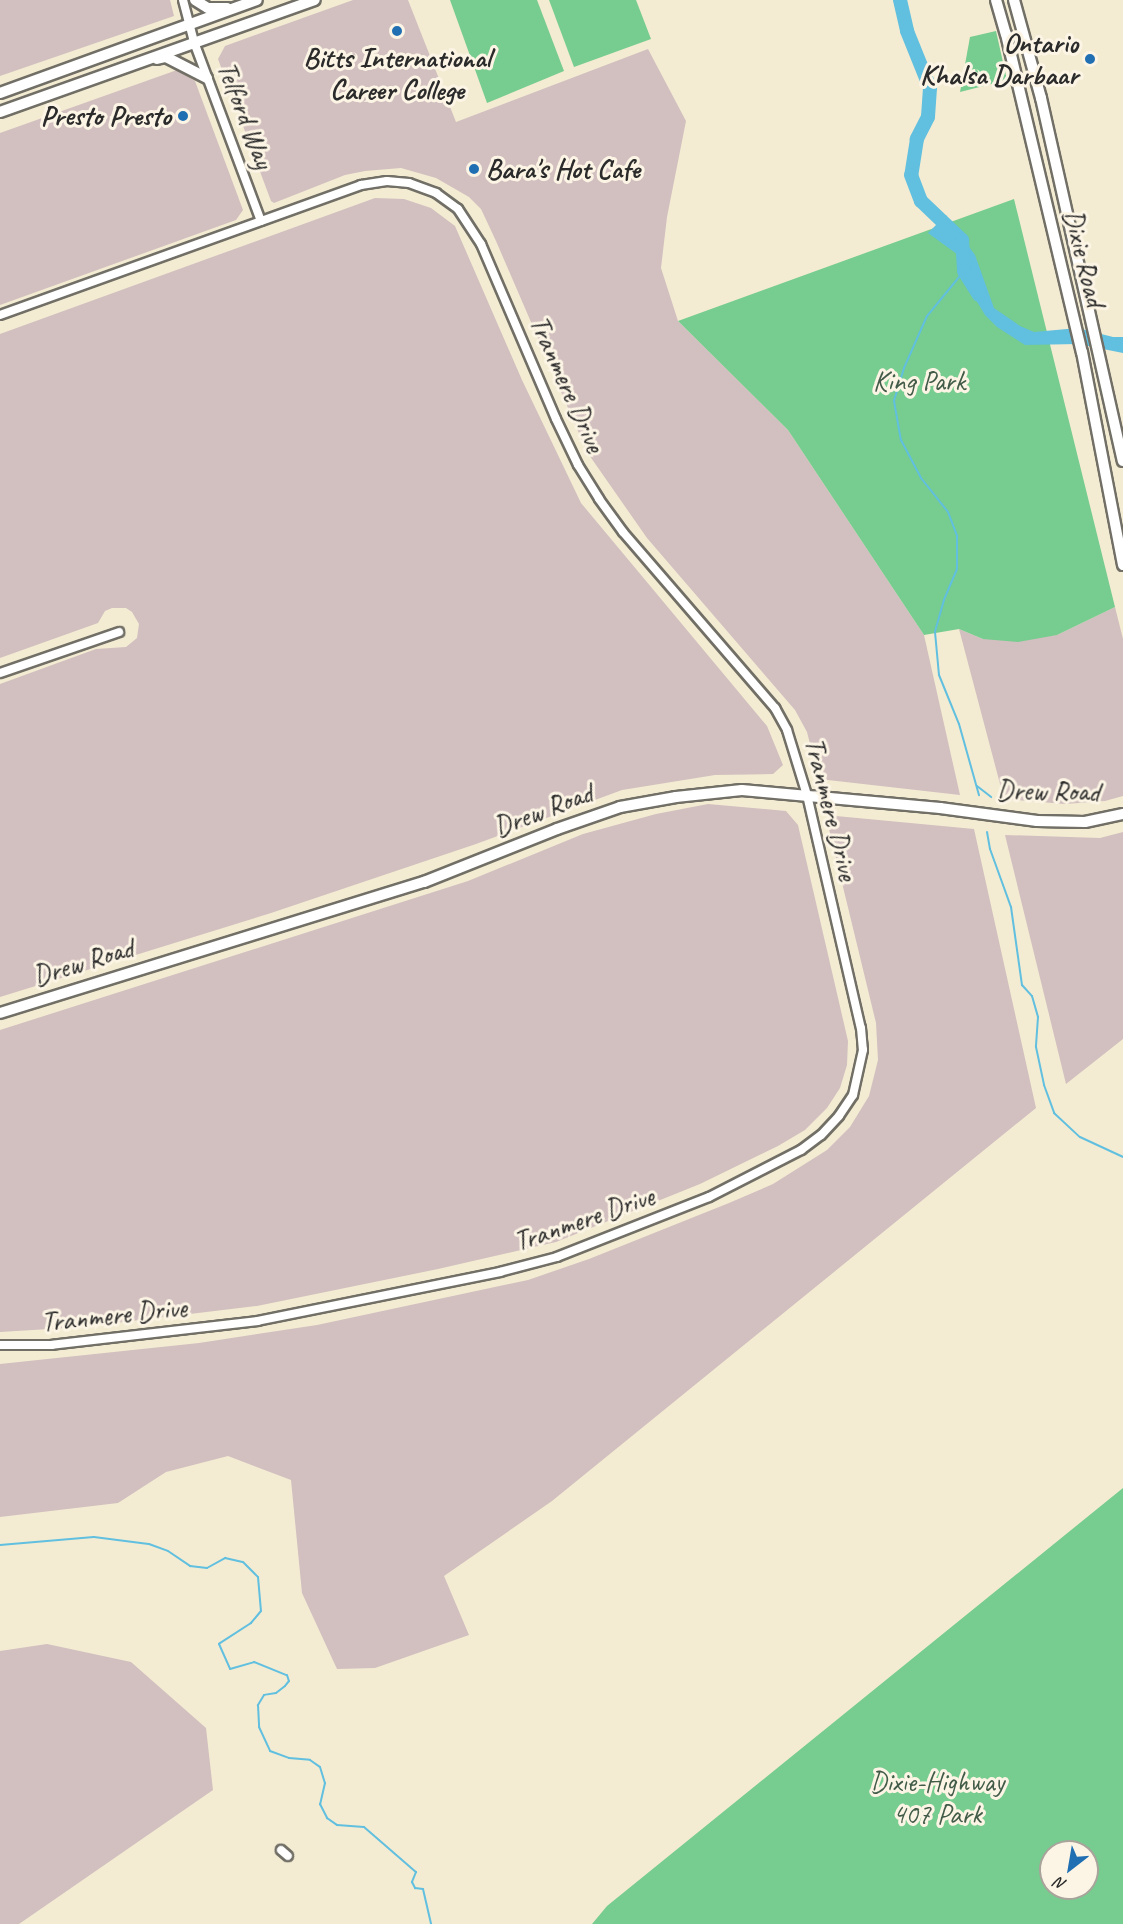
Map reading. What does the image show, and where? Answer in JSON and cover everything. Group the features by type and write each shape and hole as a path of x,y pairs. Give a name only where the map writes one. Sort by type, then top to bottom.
{"main road":[{"path":"195,0 208,8 236,8"},
{"path":"0,93 257,0"},
{"path":"0,112 315,0"},
{"name":"Dixie Road","path":"996,0 1082,352 1123,565"},
{"name":"Dixie Road","path":"1014,0 1029,49 1123,461"},
{"path":"136,62 166,57 207,78"},
{"name":"Drew Road","path":"0,1013 424,882 557,829 620,807 676,797 742,790 807,795 1036,821 1085,822 1123,814"}],"street":[{"name":"Telford Way","path":"183,0 194,42 261,221"},
{"name":"Tranmere Drive","path":"0,315 361,185 387,181 409,183 436,193 458,209 481,244 578,465 623,532 775,708 795,748 861,1028 863,1050 853,1095 821,1135 801,1150 715,1194 641,1226 557,1257 500,1272 258,1321 52,1345 0,1346"},
{"path":"0,673 119,632"},
{"path":"281,1850 288,1856"}],"shaded area":[{"path":"0,0 170,0 174,16 0,76"},
{"path":"353,0 408,0 456,122 648,49 686,121 667,217 661,268 678,321 788,430 924,635 960,795 819,779 807,732 795,710 647,538 587,452 496,241 481,209 469,197 436,178 401,168 345,175 274,203 271,201 218,59 225,46"},
{"path":"177,70 195,81 243,210 236,220 0,305 0,133"},
{"path":"375,198 404,199 431,208 455,226 522,380 581,503 767,726 783,765 773,774 715,775 622,790 476,844 271,913 0,997 0,684 96,649 126,647 137,638 139,624 132,612 126,608 112,608 105,611 98,623 0,658 0,334"},
{"path":"1115,607 1123,639 1123,796 1105,801 1065,804 1004,799 959,629 983,639 1057,635"},
{"path":"708,804 786,811 798,825 848,1041 847,1065 840,1088 827,1108 805,1130 778,1146 700,1184 556,1242 257,1306 82,1327 0,1332 0,1030 468,881 583,834 656,814"},
{"path":"836,816 974,829 1036,1108 552,1501 444,1576 469,1635 375,1668 337,1669 302,1593 291,1480 228,1456 166,1472 118,1503 0,1517 0,1364 199,1343 317,1325 528,1280 589,1259 773,1184 827,1150 850,1127 869,1096 878,1060 876,1023 828,825"},
{"path":"1123,832 1123,1039 1066,1084 1005,835 1100,838"},
{"path":"47,1644 131,1662 206,1728 213,1790 19,1924 0,1924 0,1651"}],"green space":[{"path":"450,0 537,0 564,71 487,103"},
{"path":"549,0 636,0 651,39 574,67"},
{"path":"996,31 1007,80 960,92 970,37"},
{"name":"King Park","path":"1014,199 1115,607 1057,635 1018,642 983,639 959,629 924,635 788,430 678,321"},
{"name":"Dixie-Highway 407 Park","path":"1123,1488 1123,1924 592,1924 607,1906"}],"water":[{"path":"946,215 975,255 994,308 1020,326 1034,332 1078,328 1113,337 1123,337 1123,353 1078,344 1025,345 997,327 985,315 976,300 961,257 928,233"}],"waterway":[{"path":"900,0 907,31 930,88 928,117 917,139 911,175 921,201 962,240 964,271 979,295"},
{"path":"964,271 927,316 904,368 894,401 901,440 921,478 948,512 957,536 957,569 944,600 935,632 939,675 959,724 979,795"},
{"path":"977,786 991,797"},
{"path":"987,832 990,849 1011,907 1022,985 1032,996 1038,1017 1036,1047 1044,1085 1054,1113 1080,1137 1123,1157"},
{"path":"0,1545 94,1537 149,1544 168,1551 190,1566 207,1568 225,1558 243,1562 258,1577 261,1611 251,1623 219,1644 230,1669 254,1662 287,1675 289,1681 285,1686 276,1693 264,1695 258,1705 259,1727 270,1751 289,1758 310,1760 320,1767 325,1783 320,1804 327,1818 337,1825 364,1827 416,1872 412,1882 415,1888 423,1889 431,1924"}],"place":[{"name":"Bitts International Career College","path":"397,31"},
{"name":"Ontario Khalsa Darbaar","path":"1090,59"},
{"name":"Presto Presto","path":"183,116"},
{"name":"Bara's Hot Cafe","path":"474,169"}]}
